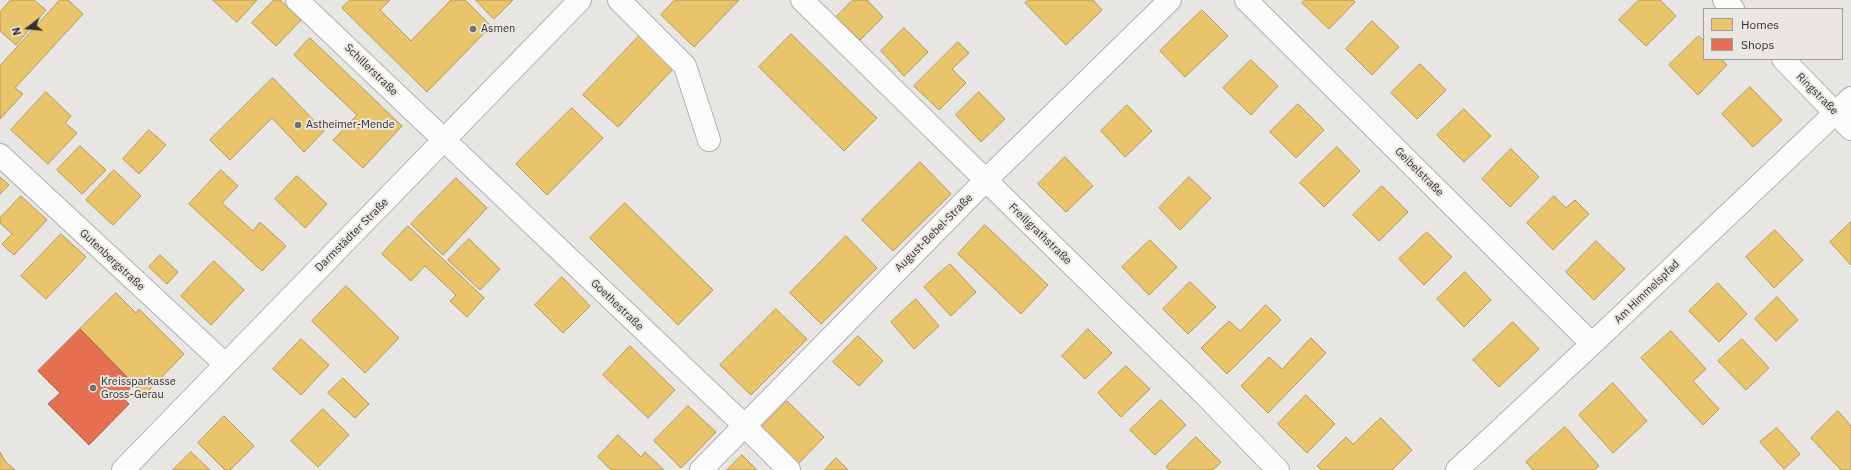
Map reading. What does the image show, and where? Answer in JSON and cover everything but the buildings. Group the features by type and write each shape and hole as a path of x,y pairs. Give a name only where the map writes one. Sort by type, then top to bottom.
{"street":[{"name":"Schillerstraße","path":"297,0 445,141"},
{"name":"Darmstädter Straße","path":"123,470 225,364 445,141 580,0"},
{"path":"619,0 685,66 709,140"},
{"name":"Freiligrathstraße","path":"802,0 1278,470"},
{"name":"August-Bebel-Straße","path":"701,470 986,181 1170,0"},
{"name":"Geibelstraße","path":"1246,0 1592,344"},
{"path":"1724,0 1732,8"},
{"name":"Ringstraße","path":"1784,60 1844,105 1851,129"},
{"name":"Am Himmelspfad","path":"1457,470 1844,105"},
{"name":"Goethestraße","path":"445,141 744,425 788,470"},
{"name":"Gutenbergstraße","path":"0,155 225,364"}],"place":[{"name":"Asmen","path":"473,29"},
{"name":"Astheimer-Mende","path":"298,125"},
{"name":"Kreissparkasse Gross-Gerau","path":"93,388"}]}
